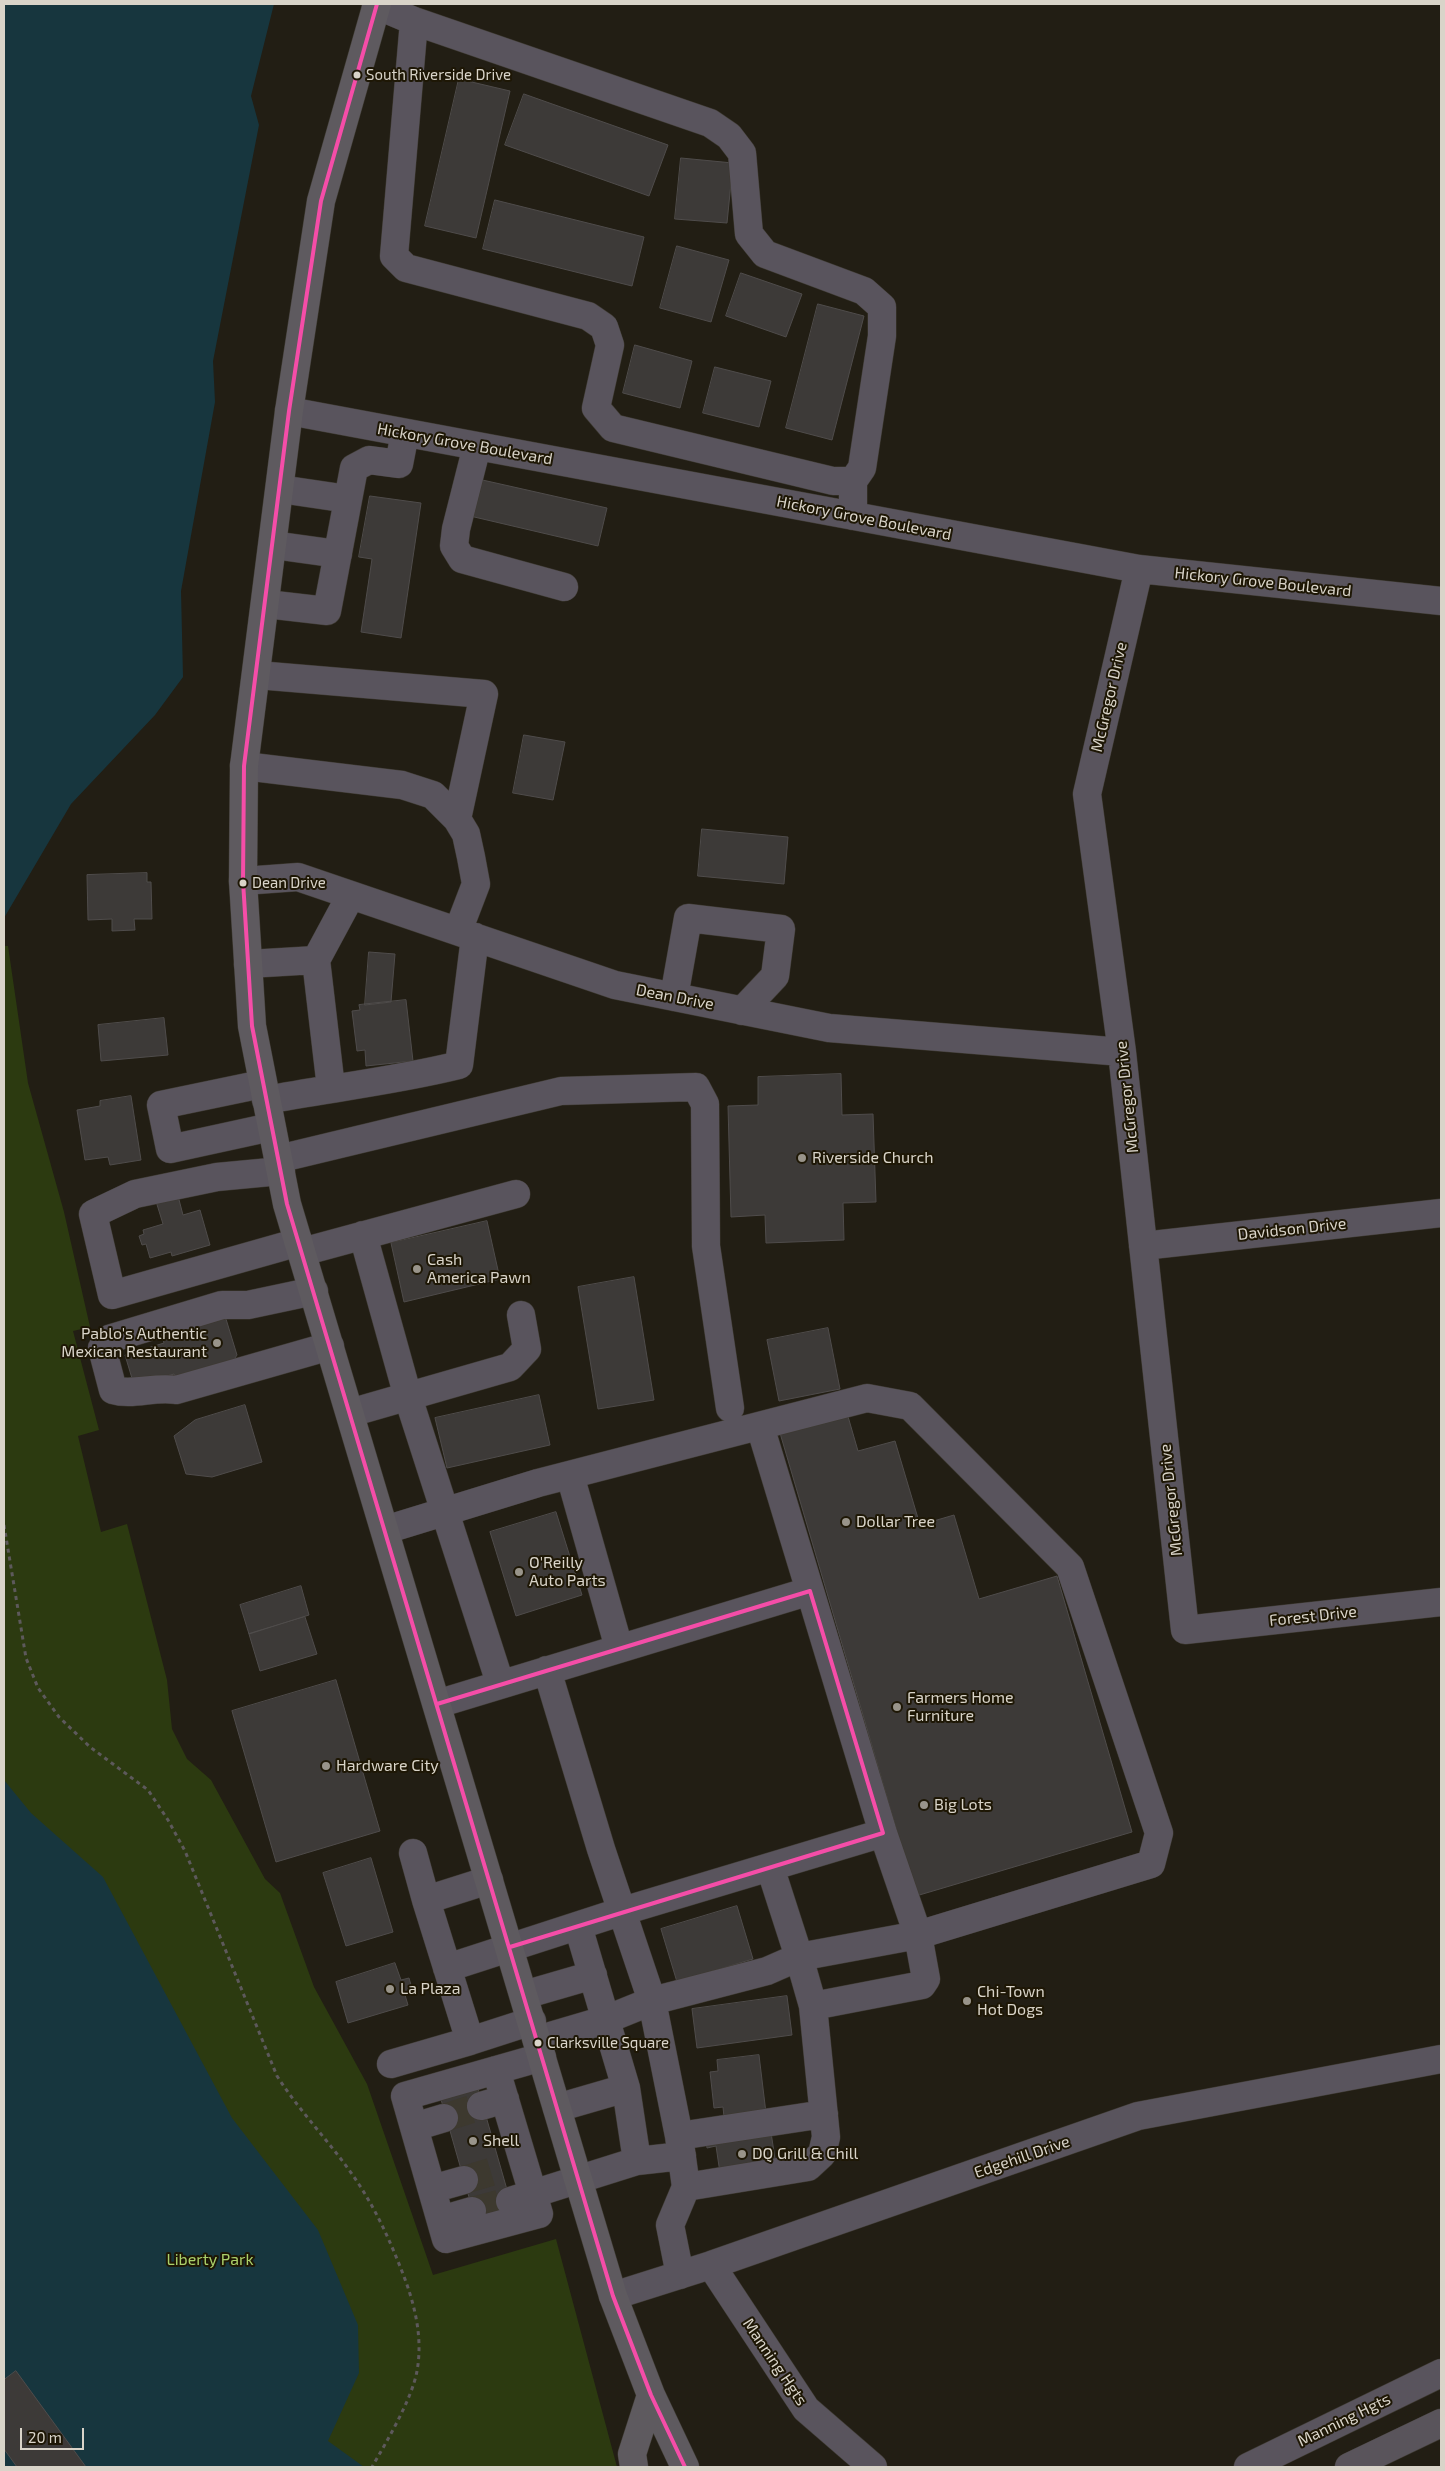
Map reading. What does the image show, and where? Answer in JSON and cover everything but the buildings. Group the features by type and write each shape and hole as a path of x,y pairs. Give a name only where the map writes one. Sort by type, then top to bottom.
{"highway":[{"path":"376,4 321,201 289,411 244,766 243,882 252,1026 271,1126 300,1247 613,2296 651,2395 685,2467"},
{"path":"634,2467 632,2454 651,2395"}],"main road":[{"path":"1349,2467 1441,2423"}],"street":[{"path":"376,4 414,21 710,123 729,136 742,153 748,234 766,254 864,291 882,307 882,336 862,468 853,480 853,516"},
{"path":"414,21 394,256 406,268 588,316 604,327 610,345 596,408 613,428 833,482 853,480"},
{"name":"Hickory Grove Boulevard","path":"289,411 1139,569 1441,601"},
{"path":"266,604 327,611 354,468 369,460 399,464 405,433"},
{"path":"477,446 456,529 454,546 462,559 564,587"},
{"path":"280,489 348,499"},
{"path":"273,545 338,554"},
{"name":"McGregor Drive","path":"1139,569 1087,794 1122,1052 1184,1630"},
{"path":"257,674 484,694 457,819"},
{"path":"244,766 402,785 433,795 457,819 466,834 476,884 467,934 459,1065 413,1077 331,1088 264,1092 160,1105 170,1149 271,1126"},
{"name":"Dean Drive","path":"243,882 298,877 615,985 828,1028 1122,1052"},
{"path":"331,1088 316,960 351,895"},
{"path":"674,997 688,918 781,929 775,976 742,1010"},
{"path":"248,964 316,960"},
{"path":"516,1194 363,1235 300,1247 112,1295 92,1214 135,1194 280,1165 561,1091 696,1088 705,1104 706,1246 730,1408"},
{"name":"Davidson Drive","path":"1144,1246 1441,1213"},
{"path":"363,1235 408,1397 500,1683"},
{"path":"314,1291 248,1305 222,1304 109,1339 102,1348 113,1390 122,1393 162,1387 176,1390 330,1346"},
{"path":"350,1413 510,1368 527,1349 521,1314"},
{"path":"385,1530 570,1475 867,1398 910,1406 1070,1567 1159,1833 1151,1864 918,1935 799,1957 767,1971 652,2001 605,2020 537,2039 470,2041 391,2064"},
{"path":"760,1426 884,1833 918,1935 926,1979 922,1985 812,2006"},
{"path":"570,1475 619,1648"},
{"path":"437,1704 500,1683 810,1591"},
{"name":"Forest Drive","path":"1184,1630 1441,1602"},
{"path":"547,1670 601,1848 652,2001 686,2187 670,2225 680,2275"},
{"path":"447,1968 623,1911 884,1833"},
{"path":"413,1853 470,2041"},
{"path":"686,2187 808,2167 822,2154 826,2137 812,2006 799,1957 770,1868"},
{"path":"426,1900 490,1880"},
{"path":"578,1926 626,2088 637,2161"},
{"path":"524,1995 593,1975"},
{"path":"496,2070 493,2103 521,2197 539,2214 446,2239 405,2096 496,2070 537,2039"},
{"name":"Edgehill Drive","path":"613,2296 711,2266 1138,2116 1441,2059"},
{"path":"557,2108 626,2088"},
{"path":"521,2197 680,2146 824,2114"},
{"path":"414,2127 444,2118"},
{"path":"432,2190 464,2180"},
{"path":"441,2220 472,2212"},
{"name":"Manning Hgts","path":"711,2266 806,2409 874,2467"},
{"name":"Manning Hgts","path":"1248,2467 1441,2373"}],"path":[{"path":"4,1525 26,1658 38,1688 60,1717 90,1747 148,1790 168,1820 185,1851 277,2076 294,2102 359,2184 388,2235 412,2295 420,2346 417,2373 400,2413 372,2467"}],"green space":[{"name":"Liberty Park","path":"4,946 8,946 28,1083 64,1212 90,1327 73,1331 99,1430 78,1436 101,1532 127,1524 167,1680 172,1729 187,1759 211,1780 265,1879 280,1893 314,1987 367,2084 433,2275 556,2239 617,2467 4,2467"}],"water":[{"path":"4,4 274,4 251,96 259,125 213,361 215,402 181,591 183,677 155,715 71,804 4,918"},
{"path":"4,1780 31,1813 103,1877 232,2118 318,2230 358,2325 359,2373 328,2441 364,2467 4,2467"}],"tunnel":[{"path":"444,2118 481,2106"},
{"path":"464,2180 501,2169"},
{"path":"472,2211 510,2201"}],"transit line":[{"path":"377,4 321,201 289,411 244,766 243,881 252,1026 287,1204 613,2296 651,2395 685,2467"},
{"path":"437,1704 810,1591 883,1833 510,1947"}],"place":[{"name":"South Riverside Drive","path":"357,75"},
{"name":"Dean Drive","path":"243,883"},
{"name":"Riverside Church","path":"802,1158"},
{"name":"Cash America Pawn","path":"417,1269"},
{"name":"Pablo's Authentic Mexican Restaurant","path":"217,1343"},
{"name":"Dollar Tree","path":"846,1522"},
{"name":"O'Reilly Auto Parts","path":"519,1572"},
{"name":"Farmers Home Furniture","path":"897,1707"},
{"name":"Hardware City","path":"326,1766"},
{"name":"Big Lots","path":"924,1805"},
{"name":"La Plaza","path":"390,1989"},
{"name":"Chi-Town Hot Dogs","path":"967,2001"},
{"name":"Clarksville Square","path":"538,2043"},
{"name":"Shell","path":"473,2141"},
{"name":"DQ Grill & Chill","path":"742,2154"}]}
